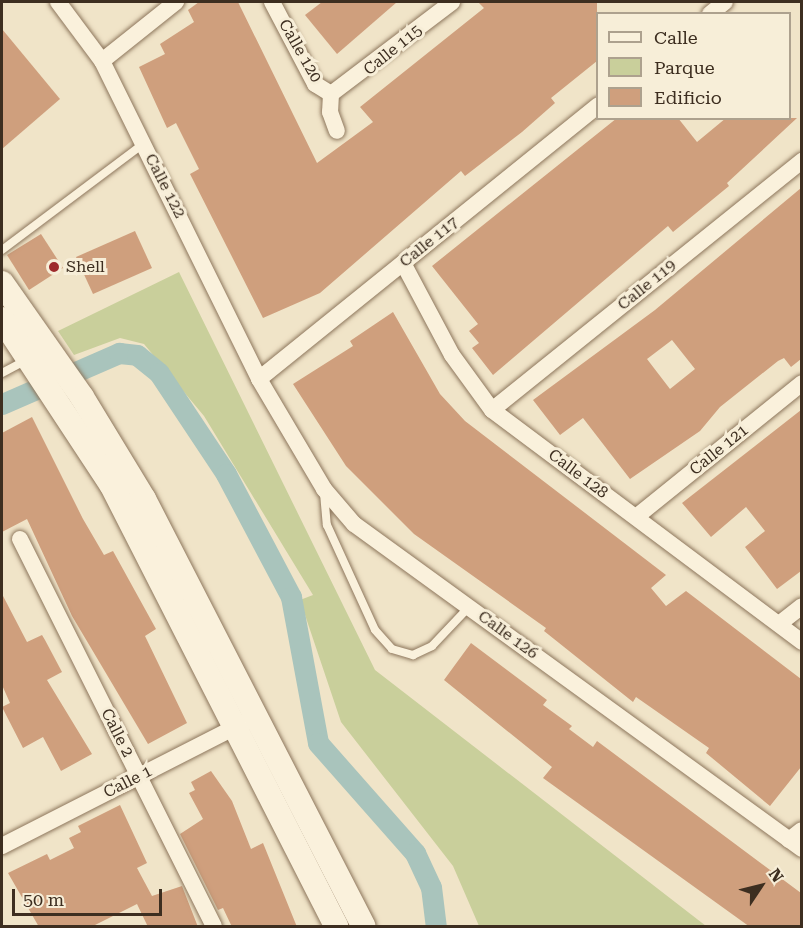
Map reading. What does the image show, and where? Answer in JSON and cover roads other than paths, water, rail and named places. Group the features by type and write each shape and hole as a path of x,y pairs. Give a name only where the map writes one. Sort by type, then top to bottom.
{"street":[{"name":"Calle 122","path":"58,2 102,61 260,379"},
{"path":"102,61 176,2"},
{"name":"Calle 120","path":"272,2 315,84 331,94 330,112 337,130"},
{"name":"Calle 115","path":"331,94 452,2"},
{"path":"712,12 725,2"},
{"name":"Calle 117","path":"260,379 596,106"},
{"name":"Calle 119","path":"492,410 801,161"},
{"name":"Calle 128","path":"403,263 457,363 492,410 801,642"},
{"path":"2,283 40,359"},
{"path":"2,319 40,359 73,403 121,502 363,927"},
{"name":"Calle 126","path":"260,379 324,489 354,524 797,840"},
{"name":"Calle 121","path":"636,517 801,383"},
{"name":"Calle 2","path":"20,539 214,927"},
{"path":"779,624 801,606"},
{"path":"245,722 336,927"},
{"name":"Calle 1","path":"2,846 245,722"}],"lane":[{"path":"2,250 144,143"},
{"path":"2,373 40,359"},
{"path":"324,489 327,525 375,630 392,649 413,655 432,646 469,608"}],"waterway":[{"path":"2,404 119,353 137,355 159,373 226,474 291,597 318,743 415,853 431,887 436,926"}],"place":[{"name":"Shell","path":"54,267"}]}
